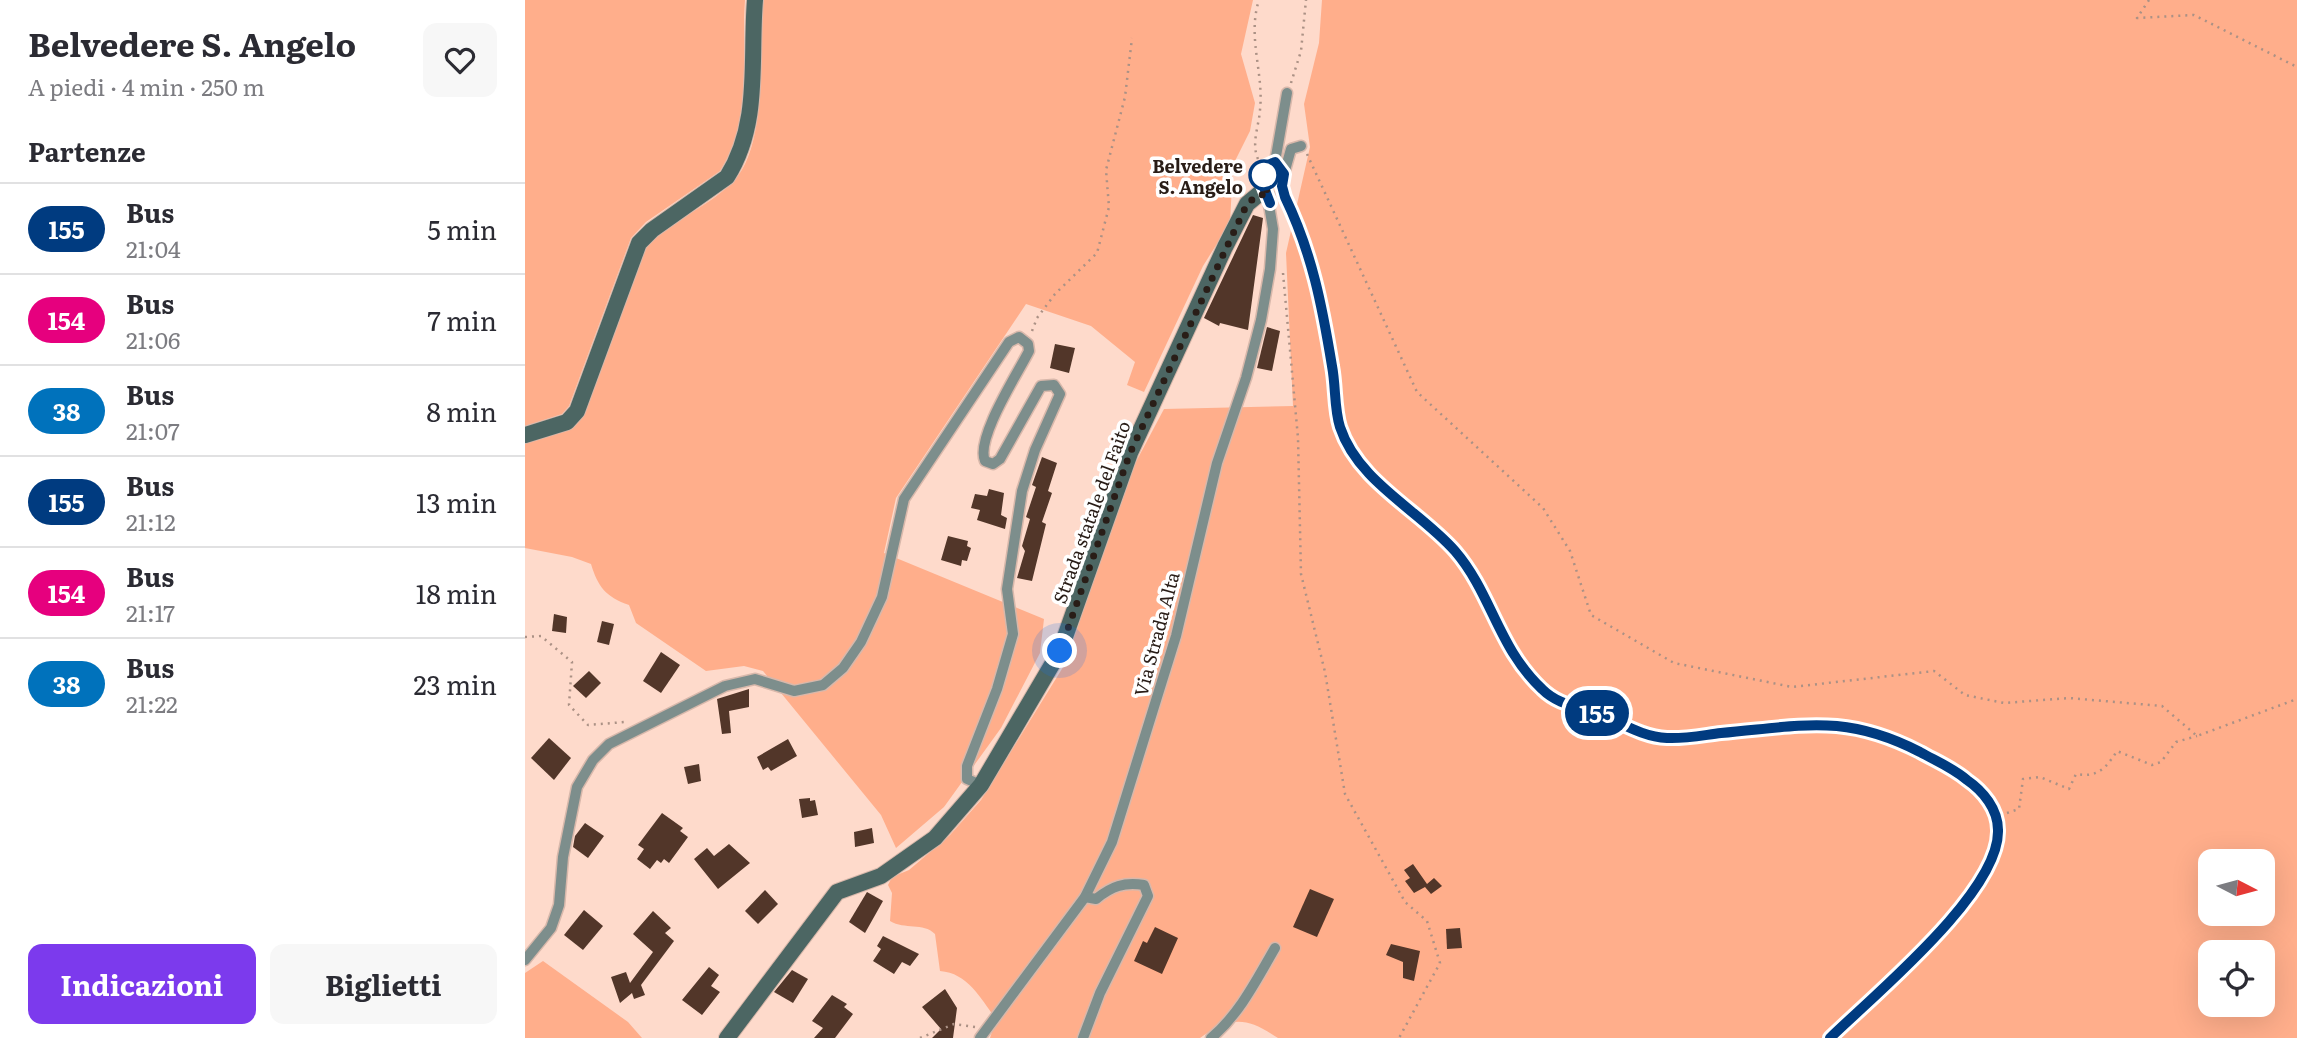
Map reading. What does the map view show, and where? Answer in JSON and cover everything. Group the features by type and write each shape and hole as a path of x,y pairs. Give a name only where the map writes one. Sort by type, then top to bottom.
{"street":[{"path":"525,435 567,422 577,411 639,243 652,230 727,177 734,166 744,139 753,92 755,0"},
{"path":"1284,174 1275,162 1287,93"},
{"path":"1301,146 1291,149 1282,186 1317,276 1341,431 1364,468 1454,551 1476,581 1495,626 1518,663 1542,690 1571,708 1592,712 1629,729 1665,738 1818,725 1855,726 1886,735 1957,771 1980,790 1997,816 1999,833 1989,868 1958,911 1907,965 1830,1038"},
{"path":"1265,170 1270,162 1275,162"},
{"name":"Via Strada Alta","path":"983,1034 1085,897 1112,842 1172,649 1217,463 1247,378 1270,269 1273,229 1269,200 1263,185 1265,170"},
{"name":"Strada statale del Faito","path":"727,1038 838,892 881,876 935,838 981,785 1060,651 1130,453 1225,247 1247,204 1259,194 1269,200"},
{"path":"525,960 551,928 559,905 569,821 577,787 593,760 609,744 725,686 755,679 794,691 823,685 843,668 861,642 882,597 904,499 1009,342 1019,337 1028,344 1029,351 998,409 982,449 985,461 990,464 998,461 1041,386 1054,385 1060,394 1035,450 1022,491 1007,589 1013,634 997,689 967,766 967,779 981,785"},
{"path":"1083,1038 1100,993 1148,896 1144,885 1128,883 1109,888 1096,899 1085,897"},
{"path":"1211,1038 1222,1029 1245,998 1275,948"}],"path":[{"path":"1259,0 1254,43 1261,80 1255,135 1256,155 1265,170"},
{"path":"1287,93 1301,51 1306,0"},
{"path":"2149,0 2137,18 2194,15 2297,67"},
{"path":"1028,344 1037,318 1055,294 1097,253 1109,207 1106,170 1125,97 1132,38"},
{"path":"1301,146 1311,159 1417,393 1543,508 1570,551 1591,615 1674,663 1792,687 1934,671 1965,695 2004,703 2069,698 2162,706 2197,736"},
{"path":"1283,277 1298,438 1301,574 1325,672 1345,794 1405,902 1427,921 1440,963 1399,1038"},
{"path":"525,637 541,636 572,662 569,705 588,725 628,722"},
{"path":"1997,816 2019,809 2023,779 2040,777 2069,789 2076,774 2088,776 2105,769 2117,751 2152,765 2161,762 2176,742 2297,699"},
{"path":"920,1038 954,1024 983,1034"}],"shaded area":[{"path":"525,0 745,0 741,110 737,131 720,171 646,222 631,238 569,406 562,414 525,426"},
{"path":"762,0 1253,0 1241,54 1255,103 1250,131 1233,165 1230,223 1203,266 1144,392 1127,385 1135,362 1091,326 1026,304 896,498 884,553 1044,619 1040,653 1001,728 944,807 896,848 881,815 763,671 744,666 706,671 636,623 629,605 609,595 600,585 591,564 572,557 525,548 525,443 571,428 583,416 645,248 665,230 722,192 744,167 752,146 760,96"},
{"path":"1322,0 2297,0 2297,1038 1278,1038 1257,1026 1239,1022 1221,1026 1200,1038 990,1038 996,1019 966,982 940,971 935,934 925,928 890,921 892,893 888,885 892,877 909,870 950,835 981,800 1065,664 1130,473 1164,409 1293,406 1286,253 1310,147 1304,104 1319,43"},
{"path":"543,961 628,1022 642,1038 525,1038 525,973"}],"building":[{"path":"1253,215 1263,218 1248,330 1220,323 1219,326 1204,318"},
{"path":"1267,327 1280,331 1272,371 1257,368"},
{"path":"1055,344 1075,348 1069,373 1050,368"},
{"path":"1042,457 1057,463 1048,491 1052,493 1042,522 1046,524 1032,581 1017,578 1030,519 1026,517 1036,487 1032,485"},
{"path":"989,489 1004,493 1001,515 1007,518 1005,529 977,520 980,510 971,508 975,494 987,496"},
{"path":"948,536 968,541 967,546 971,548 967,561 962,560 961,566 941,560"},
{"path":"554,614 567,617 566,633 552,631"},
{"path":"602,621 614,624 609,645 597,642"},
{"path":"661,652 680,665 661,693 643,681"},
{"path":"589,671 601,683 586,698 573,686"},
{"path":"749,689 749,707 729,711 731,733 722,734 717,699"},
{"path":"549,738 571,758 554,780 531,758"},
{"path":"788,739 797,756 771,771 768,767 763,770 757,757"},
{"path":"699,764 701,781 688,784 684,767"},
{"path":"810,798 810,801 815,800 818,815 802,818 799,799"},
{"path":"662,813 683,828 680,831 688,837 669,863 664,859 661,863 657,860 650,869 637,859 644,849 638,845"},
{"path":"585,823 604,836 588,858 573,847 575,836"},
{"path":"872,828 874,843 855,847 854,832"},
{"path":"729,844 750,863 718,889 694,859 707,848 714,856"},
{"path":"1413,864 1427,884 1434,878 1442,886 1431,894 1425,887 1414,893 1405,881 1410,878 1404,870"},
{"path":"1310,889 1334,899 1317,937 1293,927"},
{"path":"765,890 778,904 758,924 745,911"},
{"path":"867,892 883,901 865,933 849,922"},
{"path":"584,910 603,926 583,950 564,935"},
{"path":"653,911 671,928 665,933 674,941 641,985 645,995 634,999 632,993 620,1003 611,977 626,972 630,983 653,952 633,934"},
{"path":"1155,927 1178,938 1162,974 1134,961 1143,941 1147,943"},
{"path":"1460,928 1462,948 1447,949 1446,929"},
{"path":"883,936 919,954 910,966 902,962 894,974 873,961 881,949 877,946"},
{"path":"1391,944 1420,951 1414,981 1403,978 1403,962 1386,955"},
{"path":"709,967 719,975 711,986 720,992 702,1015 682,1000"},
{"path":"792,970 808,979 793,1003 774,992"},
{"path":"945,989 957,1008 953,1038 932,1038 941,1029 922,1007"},
{"path":"832,995 847,1004 844,1007 853,1014 835,1038 814,1038 823,1028 812,1021"}],"bus line":[{"name":"155","path":"1270,203 1263,185 1264,175 1266,166 1275,162 1280,165 1284,174 1282,186 1285,197 1300,227 1317,276 1341,431 1364,468 1454,551 1476,581 1495,626 1518,663 1542,690 1571,708 1592,712 1629,729 1665,738 1804,725 1855,726 1886,735 1957,771 1980,790 1997,816 1999,833 1989,868 1958,911 1907,965 1830,1038"}],"place":[{"name":"Belvedere S. Angelo","path":"1264,175"}],"route":[{"path":"1060,651 1130,453 1247,204 1259,194 1268,196 1263,185 1264,175"}]}
